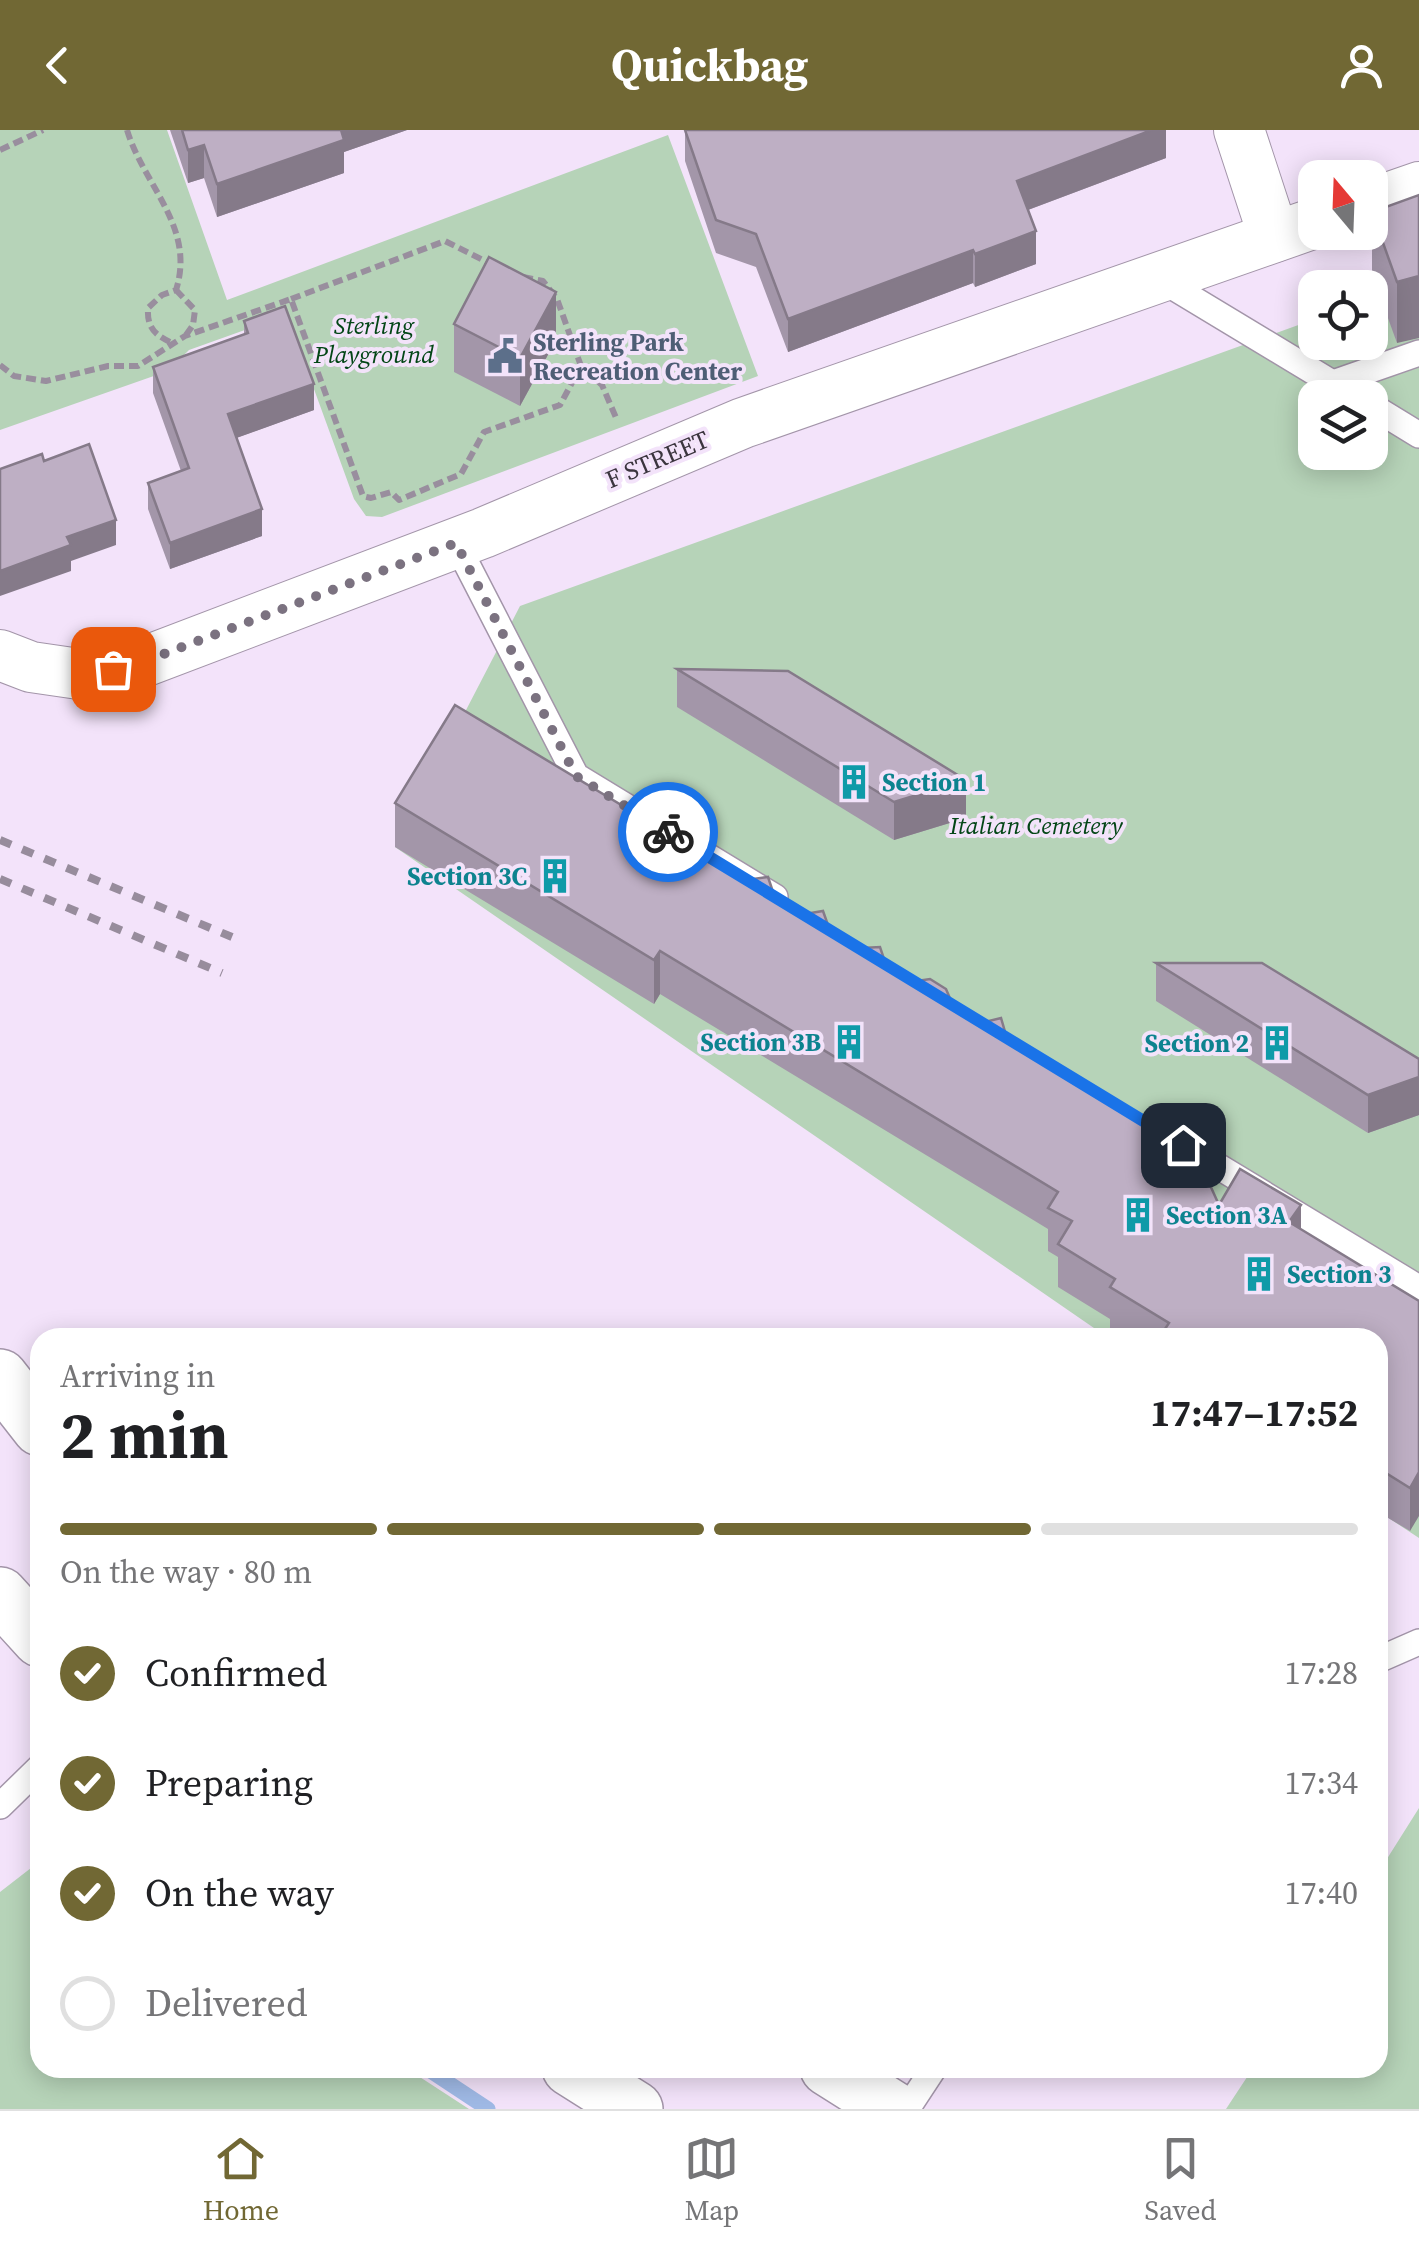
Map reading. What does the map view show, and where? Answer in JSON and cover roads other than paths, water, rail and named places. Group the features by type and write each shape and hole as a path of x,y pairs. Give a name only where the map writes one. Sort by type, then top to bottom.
{"main road":[{"path":"0,1377 30,1415"},
{"path":"0,1595 30,1627"},
{"path":"586,2078 635,2109"},
{"path":"844,2078 893,2109"}],"street":[{"path":"1239,130 1295,230"},
{"path":"1388,198 1419,188"},
{"name":"F STREET","path":"0,655 31,666 86,675 140,663 456,543 743,423 1295,230"}],"lane":[{"path":"1160,279 1328,380"},
{"path":"1342,380 1419,353"},
{"path":"1388,416 1419,435"},
{"path":"456,543 576,776 795,909"},
{"path":"1149,1124 1419,1288"},
{"path":"1388,1656 1419,1642"},
{"path":"0,1806 30,1777"},
{"path":"907,2109 927,2078"}],"waterway":[{"path":"441,2078 488,2109"}],"railway":[{"path":"0,840 232,937"},
{"path":"0,879 222,973"}],"place":[{"name":"Sterling Park Recreation Center","path":"505,356"},
{"name":"Section 1","path":"854,782"},
{"name":"Section 3C","path":"555,876"},
{"name":"Section 3B","path":"849,1042"},
{"name":"Section 2","path":"1277,1043"},
{"name":"Section 3A","path":"1138,1215"},
{"name":"Section 3","path":"1259,1274"}],"park label":[{"name":"Sterling Playground","path":"374,340"},
{"name":"Italian Cemetery","path":"1036,825"}]}
